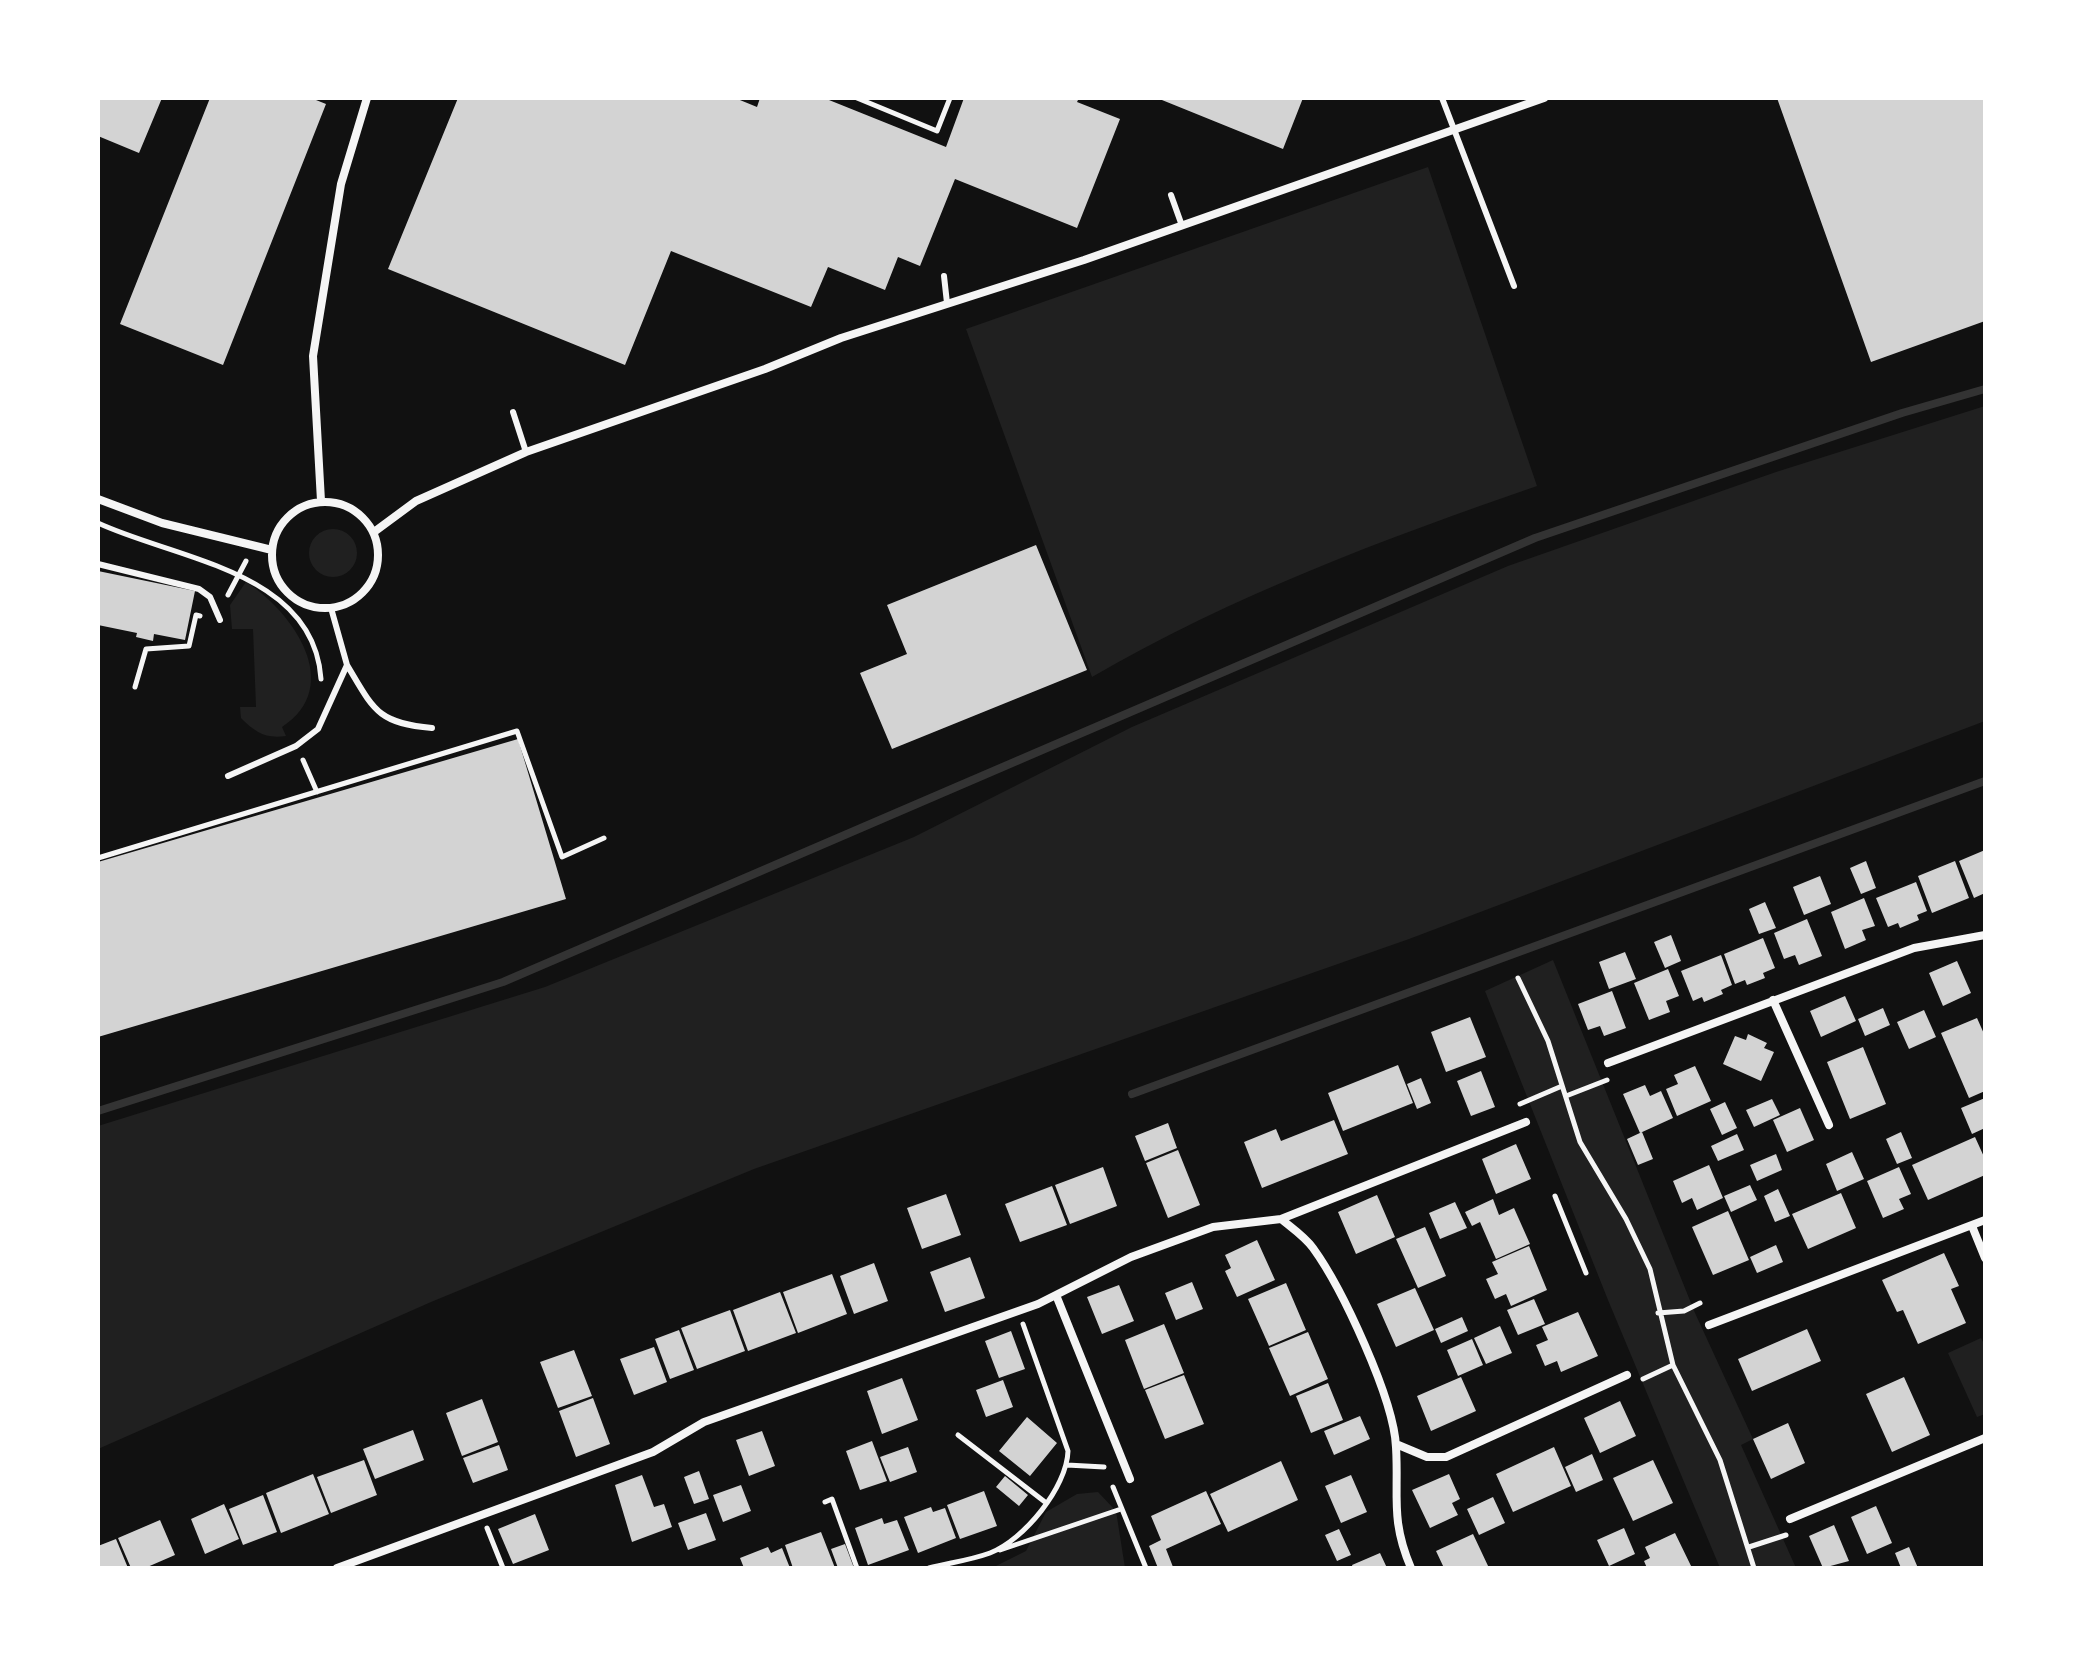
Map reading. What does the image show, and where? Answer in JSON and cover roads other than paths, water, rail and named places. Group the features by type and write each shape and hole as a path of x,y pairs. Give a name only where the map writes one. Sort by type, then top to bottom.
{"street":[{"path":"321,501 313,356 321,287 341,184 367,98"},
{"path":"374,532 416,501 526,452 947,303 1084,260 1181,223 1544,98"},
{"path":"98,499 162,523 272,550"},
{"path":"321,501 352,508 374,532 379,560 368,587 358,597 331,608 301,602 288,593 279,580 272,550 283,522 293,512 321,501"},
{"path":"1608,1063 1914,948 1985,935"},
{"path":"1773,1000 1829,1125"},
{"path":"337,1568 483,1517 653,1452 704,1422 1018,1311 1131,1257 1213,1227 1281,1219 1526,1122"},
{"path":"1281,1219 1312,1247 1345,1302 1377,1377 1396,1444 1397,1536 1411,1568"},
{"path":"1709,1325 1985,1220"},
{"path":"1972,1226 1985,1258"},
{"path":"1056,1295 1130,1479"},
{"path":"1396,1444 1427,1457 1446,1457 1627,1375"},
{"path":"1790,1519 1985,1438"}],"lane":[{"path":"1442,98 1514,286"},
{"path":"1171,195 1181,223"},
{"path":"944,276 947,303"},
{"path":"513,412 526,452"},
{"path":"98,564 199,589 210,597 220,620"},
{"path":"331,608 347,665 374,710 399,725 432,728"},
{"path":"228,776 296,746 318,729 347,665"}],"waterway":[{"path":"98,1111 503,982 1535,538 1902,413 1985,389"},
{"path":"1132,1094 1985,781"}]}
